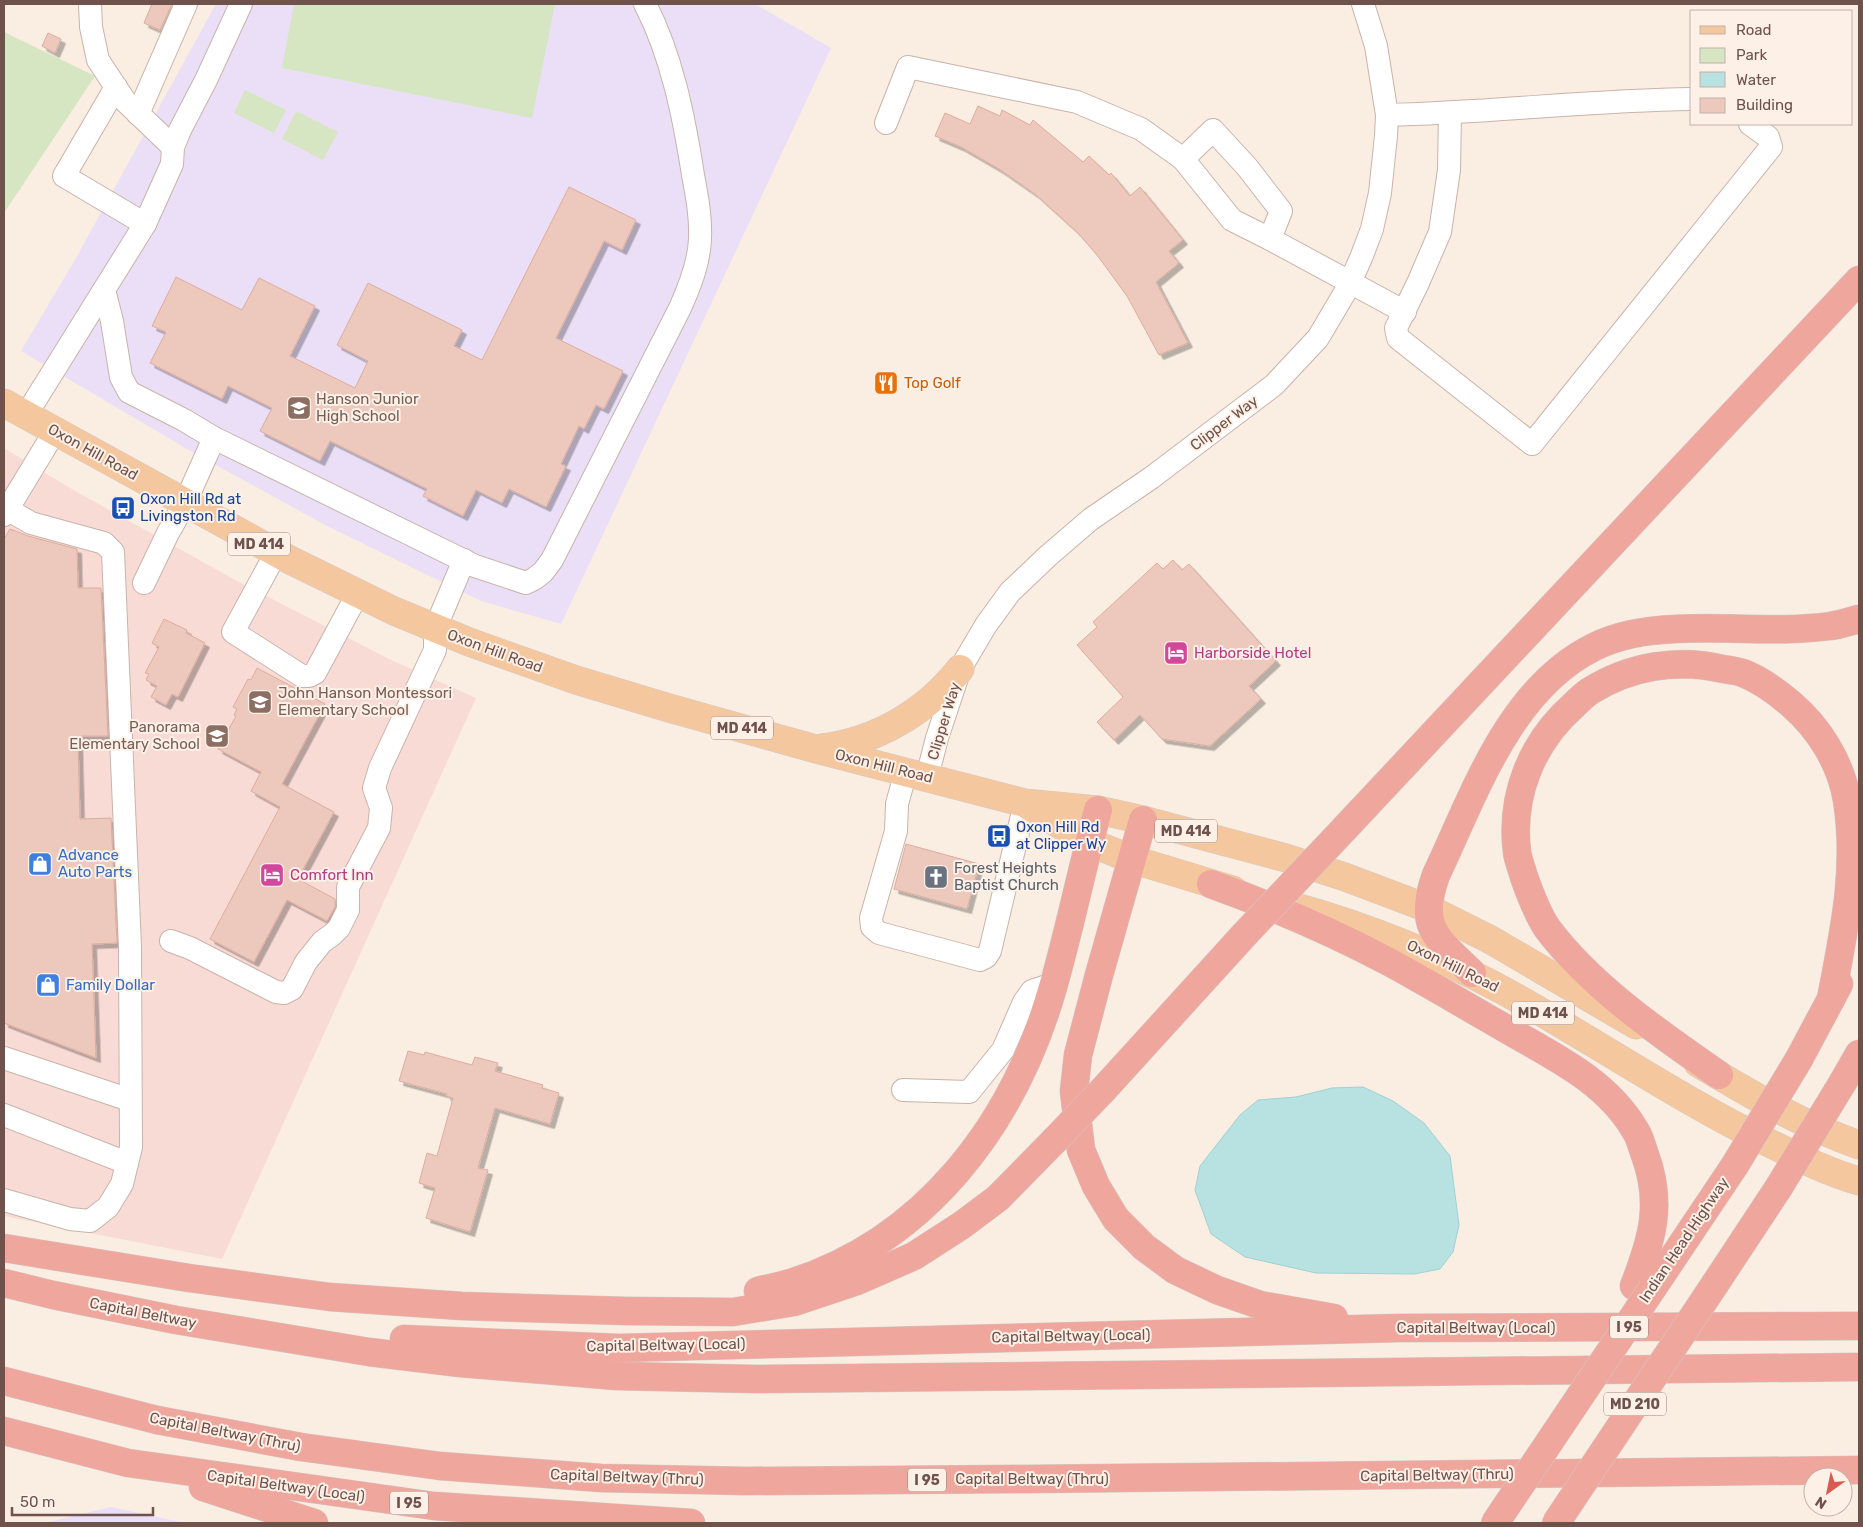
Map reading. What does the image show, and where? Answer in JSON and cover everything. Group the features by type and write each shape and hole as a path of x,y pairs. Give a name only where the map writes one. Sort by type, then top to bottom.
{"highway":[{"path":"4,1248 189,1278 330,1296 462,1306 733,1312 794,1302 857,1281 914,1256 962,1226 998,1198 1103,1090 1246,934 1859,280"},
{"path":"1472,973 1444,946 1430,925 1427,908 1436,876 1491,758 1515,718 1539,687 1562,667 1594,646 1635,633 1676,629 1780,630 1831,626 1859,619"},
{"path":"1719,1075 1630,1010 1574,960 1547,928 1530,895 1517,854 1516,818 1522,785 1537,748 1558,719 1589,692 1624,674 1660,665 1702,664 1743,673 1777,692 1807,718 1834,758 1847,797 1852,845 1847,910 1831,999"},
{"path":"626,1311 733,1297 792,1283 845,1261 896,1230 936,1196 966,1162 994,1123 1015,1086 1035,1039 1053,984 1098,810"},
{"path":"1143,820 1078,1055 1074,1091 1080,1150 1096,1186 1116,1219 1144,1247 1175,1270 1218,1290 1260,1305 1399,1328"},
{"path":"1211,884 1280,911 1390,963 1582,1074 1618,1104 1636,1131 1651,1171 1655,1200 1643,1288"},
{"name":"Indian Head Highway","path":"1495,1523 1572,1408 1643,1288 1734,1165 1799,1059 1859,948"},
{"name":"MD 210","path":"1556,1523 1780,1186 1859,1054"},
{"name":"Capital Beltway","path":"4,1282 53,1295 176,1320 283,1338"},
{"name":"Capital Beltway (Local)","path":"283,1338 338,1334 432,1341 619,1348 1399,1328 1859,1326"},
{"name":"I 95","path":"283,1338 369,1352 537,1370 616,1376 755,1379 1859,1367"},
{"name":"Capital Beltway (Thru)","path":"4,1381 157,1420 302,1447 440,1466 602,1478 746,1481 1859,1470"},
{"name":"Capital Beltway (Local)","path":"4,1431 128,1462 434,1506 638,1522 692,1523"},
{"path":"128,1462 314,1523"}],"main road":[{"name":"Oxon Hill Road","path":"15,409 276,553 358,593 435,629 576,680 669,708 1025,804 1098,810 1286,858 1345,876 1427,908 1491,940 1719,1075 1794,1117 1859,1145"},
{"path":"816,748 854,741 901,721 928,703 960,669"},
{"name":"Oxon Hill Road","path":"1025,804 1089,842 1131,859 1211,884 1350,923 1399,940 1472,973 1744,1130 1803,1160 1859,1181"}],"street":[{"path":"90,4 91,27 98,60 125,101 173,147"},
{"path":"138,114 186,4"},
{"path":"15,409 104,290 145,224 172,164 173,147 241,4"},
{"path":"104,290 112,321 122,377 129,392 184,420 214,438 475,566 526,582 534,579 544,572 556,551 680,308 691,282 700,240 700,216 690,156 672,72 663,44 645,4"},
{"name":"Clipper Way","path":"1025,804 990,951 986,957 980,960 879,933 872,927 871,918 896,831 897,804 938,738 960,669 986,625 1010,592 1091,519 1151,478 1274,384 1318,338 1350,284 1372,229 1380,193 1387,115 1376,46 1363,4"},
{"path":"886,123 908,67 1077,102 1141,129 1183,159 1232,220 1405,312"},
{"path":"116,87 64,176 145,224"},
{"path":"1387,115 1450,113 1640,100 1690,99"},
{"path":"1450,113 1449,170 1440,232 1405,312 1396,328 1398,338 1532,444 1771,147 1768,137 1751,125"},
{"path":"1183,159 1212,130 1247,167 1281,211 1270,239"},
{"path":"4,1200 70,1219 90,1221 108,1207 122,1184 131,1148 130,947 113,552 104,543 31,523 6,512 55,430"},
{"path":"144,583 168,533 186,503 214,438"},
{"path":"276,553 233,632 302,676 309,676 314,673 358,593"},
{"path":"171,941 190,948 276,992 284,994 292,989 306,962 322,942 339,928 348,910 348,887 379,828 381,808 374,788 380,768 435,650 435,629 464,560"},
{"path":"903,1090 969,1092 1003,1050 1024,1002 1032,991 1053,984"},
{"path":"4,1058 130,1100"},
{"path":"4,1115 127,1163"}],"shaded area":[{"path":"216,4 755,4 831,48 561,624 481,601 327,526 187,449 21,351 76,258"},
{"path":"4,448 70,488 237,581 391,660 476,698 222,1259 4,1216"},
{"path":"111,1507 171,1520 185,1523 44,1523"}],"green space":[{"path":"294,4 555,4 532,118 282,68"},
{"path":"4,32 95,76 4,213"},
{"path":"245,90 286,110 274,133 234,113"},
{"path":"296,111 338,132 323,160 282,139"}],"water":[{"path":"1363,1087 1393,1101 1424,1123 1450,1156 1459,1225 1453,1252 1440,1269 1414,1274 1316,1273 1245,1257 1211,1234 1195,1190 1200,1166 1240,1115 1258,1100 1296,1097 1332,1088"}],"building":[{"path":"152,4 172,4 160,30 144,23"},
{"path":"48,33 61,39 55,53 42,46"},
{"path":"978,106 1000,116 1002,110 1030,125 1033,120 1083,162 1089,156 1109,175 1111,173 1130,196 1140,187 1183,240 1169,251 1179,263 1156,282 1188,343 1159,355 1127,296 1078,233 1035,194 999,169 961,147 935,136 945,113 970,124"},
{"path":"569,187 636,220 622,250 604,241 556,338 623,371 604,409 596,405 584,429 579,426 561,464 566,466 546,507 509,489 502,503 476,490 463,516 423,496 427,489 330,441 320,461 260,431 272,408 228,386 222,399 150,363 166,332 152,326 176,277 242,310 259,278 315,306 290,356 355,388 368,361 337,345 368,283 462,330 454,346 482,360"},
{"path":"10,529 28,536 77,549 78,588 101,588 108,736 81,736 78,739 80,819 111,818 117,943 92,944 96,1058 4,1023 4,539"},
{"name":"Harborside Hotel","path":"1173,560 1182,570 1189,564 1276,661 1249,686 1261,699 1210,746 1162,739 1140,715 1114,740 1097,722 1123,697 1077,645 1097,627 1093,622 1157,563 1163,569"},
{"path":"164,619 187,630 186,633 205,643 178,697 172,694 166,705 151,697 157,686 146,680 149,674 145,673 159,647 152,643"},
{"path":"257,668 325,704 282,784 334,812 298,879 335,899 335,907 327,921 287,900 254,962 210,939 280,807 251,791 261,772 218,749 236,716 234,715 237,709 233,707 248,679 251,680"},
{"name":"Forest Heights Baptist Church","path":"906,844 979,864 967,909 894,889"},
{"path":"408,1051 424,1055 425,1052 472,1065 475,1057 498,1063 495,1071 543,1085 542,1088 559,1093 550,1124 495,1108 478,1168 488,1170 470,1232 426,1218 435,1188 419,1183 427,1153 437,1156 453,1098 446,1096 447,1094 399,1081"}],"place":[{"name":"Top Golf","path":"886,383"},
{"name":"Hanson Junior High School","path":"299,408"},
{"name":"Oxon Hill Rd at Livingston Rd","path":"123,508"},
{"name":"Harborside Hotel","path":"1176,653"},
{"name":"John Hanson Montessori Elementary School","path":"260,702"},
{"name":"Panorama Elementary School","path":"217,736"},
{"name":"Oxon Hill Rd at Clipper Wy","path":"999,836"},
{"name":"Advance Auto Parts","path":"40,864"},
{"name":"Comfort Inn","path":"272,875"},
{"name":"Forest Heights Baptist Church","path":"936,877"},
{"name":"Family Dollar","path":"48,985"}]}
